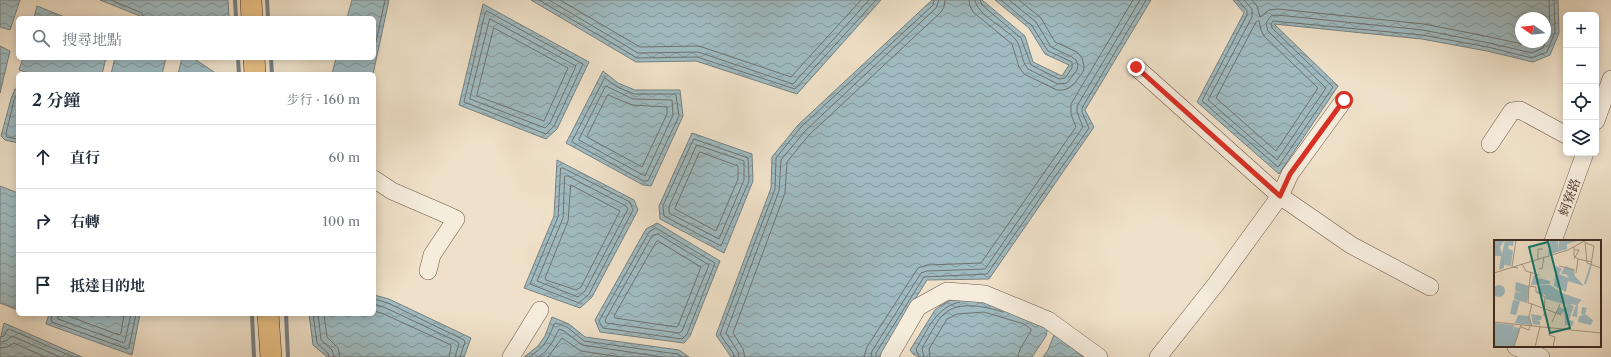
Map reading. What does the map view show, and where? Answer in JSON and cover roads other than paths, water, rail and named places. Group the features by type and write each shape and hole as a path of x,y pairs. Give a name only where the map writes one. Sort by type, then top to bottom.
{"main road":[{"path":"251,0 252,16"},
{"path":"254,60 255,72"},
{"path":"268,316 271,357"}],"street":[{"path":"1136,67 1280,196 1351,245 1430,287"},
{"path":"1596,120 1611,79"},
{"path":"1158,357 1216,284 1280,196 1290,174 1344,100"},
{"path":"1490,144 1512,111 1520,110 1563,133"},
{"name":"蚵寮路","path":"1553,240 1584,156"},
{"path":"376,180 392,191 456,219 432,255 428,271"},
{"path":"888,357 918,307 948,292 985,294 1048,320 1099,357"},
{"path":"511,357 540,310"},
{"path":"1514,350 1541,357"}],"water":[{"path":"0,0 20,0 10,30 0,27"},
{"path":"100,0 228,0 229,16 140,16"},
{"path":"352,0 389,0 373,72 332,72 336,60 376,60 376,16 348,16"},
{"path":"531,0 881,0 797,94 696,61 636,62"},
{"path":"932,0 982,0 1025,36 1033,62 1062,76 1069,65 1045,54 1029,28 995,0 1151,0 1085,110 1094,127 989,279 927,280 879,357 731,357 716,335 771,188 772,157 798,125"},
{"path":"1233,0 1558,0 1559,33 1550,55 1533,62 1487,51 1422,39 1274,24 1338,86 1279,174 1197,102 1244,13"},
{"path":"483,4 589,62 557,129 546,139 459,105"},
{"path":"37,6 62,16 34,16"},
{"path":"0,46 10,51 0,93"},
{"path":"22,60 106,60 102,72 26,72 19,70"},
{"path":"114,60 166,60 162,72 112,72"},
{"path":"182,60 196,60 214,72 178,72"},
{"path":"603,71 618,83 635,90 680,90 683,116 651,186 643,185 566,143"},
{"path":"16,89 16,143 5,140 1,136 11,99"},
{"path":"692,133 752,154 753,181 724,253 660,219 659,206"},
{"path":"557,160 634,200 638,210 592,297 580,308 524,288 554,216"},
{"path":"0,186 16,192 16,309 0,303"},
{"path":"657,223 720,261 690,336 684,343 600,332 595,320 646,229"},
{"path":"376,296 389,299 471,338 464,357 327,357 313,345 309,316 376,316"},
{"path":"972,298 1049,322 1046,336 1032,357 918,357 913,354 910,350 935,310 951,300"},
{"path":"48,316 140,316 132,355 46,324"},
{"path":"552,317 569,324 585,337 679,350 689,357 524,357 538,346 545,336"},
{"path":"4,323 82,357 0,357 0,340"},
{"path":"1060,333 1091,357 1043,357 1048,350 1054,335"}],"waterway":[{"path":"235,0 236,16"},
{"path":"267,0 268,16"},
{"path":"238,60 239,72"},
{"path":"271,60 272,72"},
{"path":"252,316 254,357"},
{"path":"286,316 288,357"}]}
